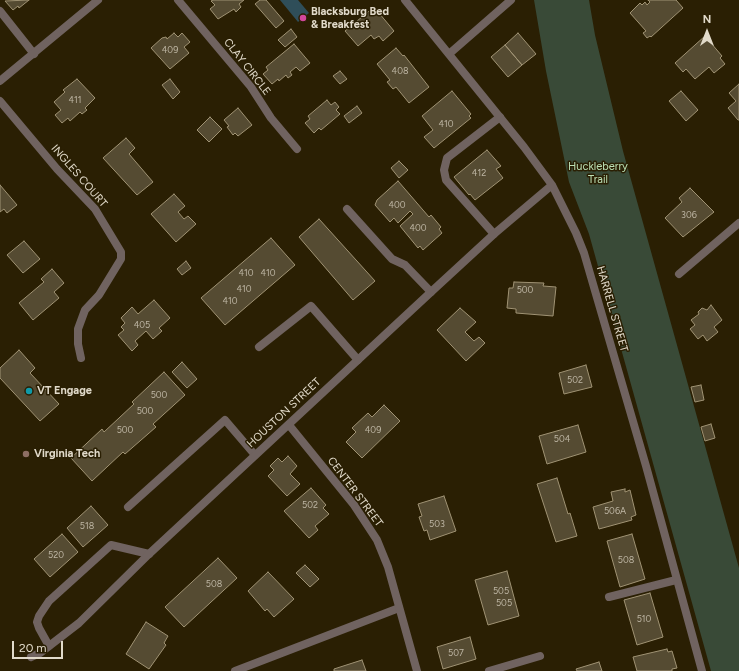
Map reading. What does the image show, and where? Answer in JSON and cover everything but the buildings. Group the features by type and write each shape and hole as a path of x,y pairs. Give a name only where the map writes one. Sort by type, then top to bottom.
{"street":[{"path":"0,82 98,0"},
{"name":"CLAY CIRCLE","path":"178,0 251,87 271,118 298,149"},
{"name":"HARRELL STREET","path":"405,0 500,117 552,185 584,253 646,466 702,671"},
{"path":"449,54 511,0"},
{"path":"0,11 34,54"},
{"name":"INGLES COURT","path":"0,101 57,169 95,209 121,252 121,259 99,295 85,310 78,329 78,344 81,358"},
{"path":"494,234 446,180 444,170 448,158 500,117"},
{"name":"HOUSTON STREET","path":"31,657 49,646 79,623 149,554 431,292 494,234 552,185"},
{"path":"347,209 392,259 406,266 431,292"},
{"path":"679,274 739,223"},
{"path":"259,347 311,306 358,360"},
{"path":"128,507 225,420 256,455"},
{"name":"CENTER STREET","path":"289,425 354,505 377,540 388,567 417,671"},
{"path":"49,646 39,628 38,622 39,616 49,601 111,545 149,554"},
{"path":"609,597 676,580"},
{"path":"235,671 399,608"},
{"path":"489,671 540,656"}],"green space":[{"name":"Huckleberry Trail","path":"534,0 589,0 595,35 623,151 739,568 739,671 711,671 589,234 569,182 546,71"}],"water":[{"path":"280,0 298,0 309,13 298,22"}],"place":[{"name":"Blacksburg Bed & Breakfest","path":"303,18"},
{"name":"VT Engage","path":"29,391"},
{"name":"Virginia Tech","path":"26,454"}]}
